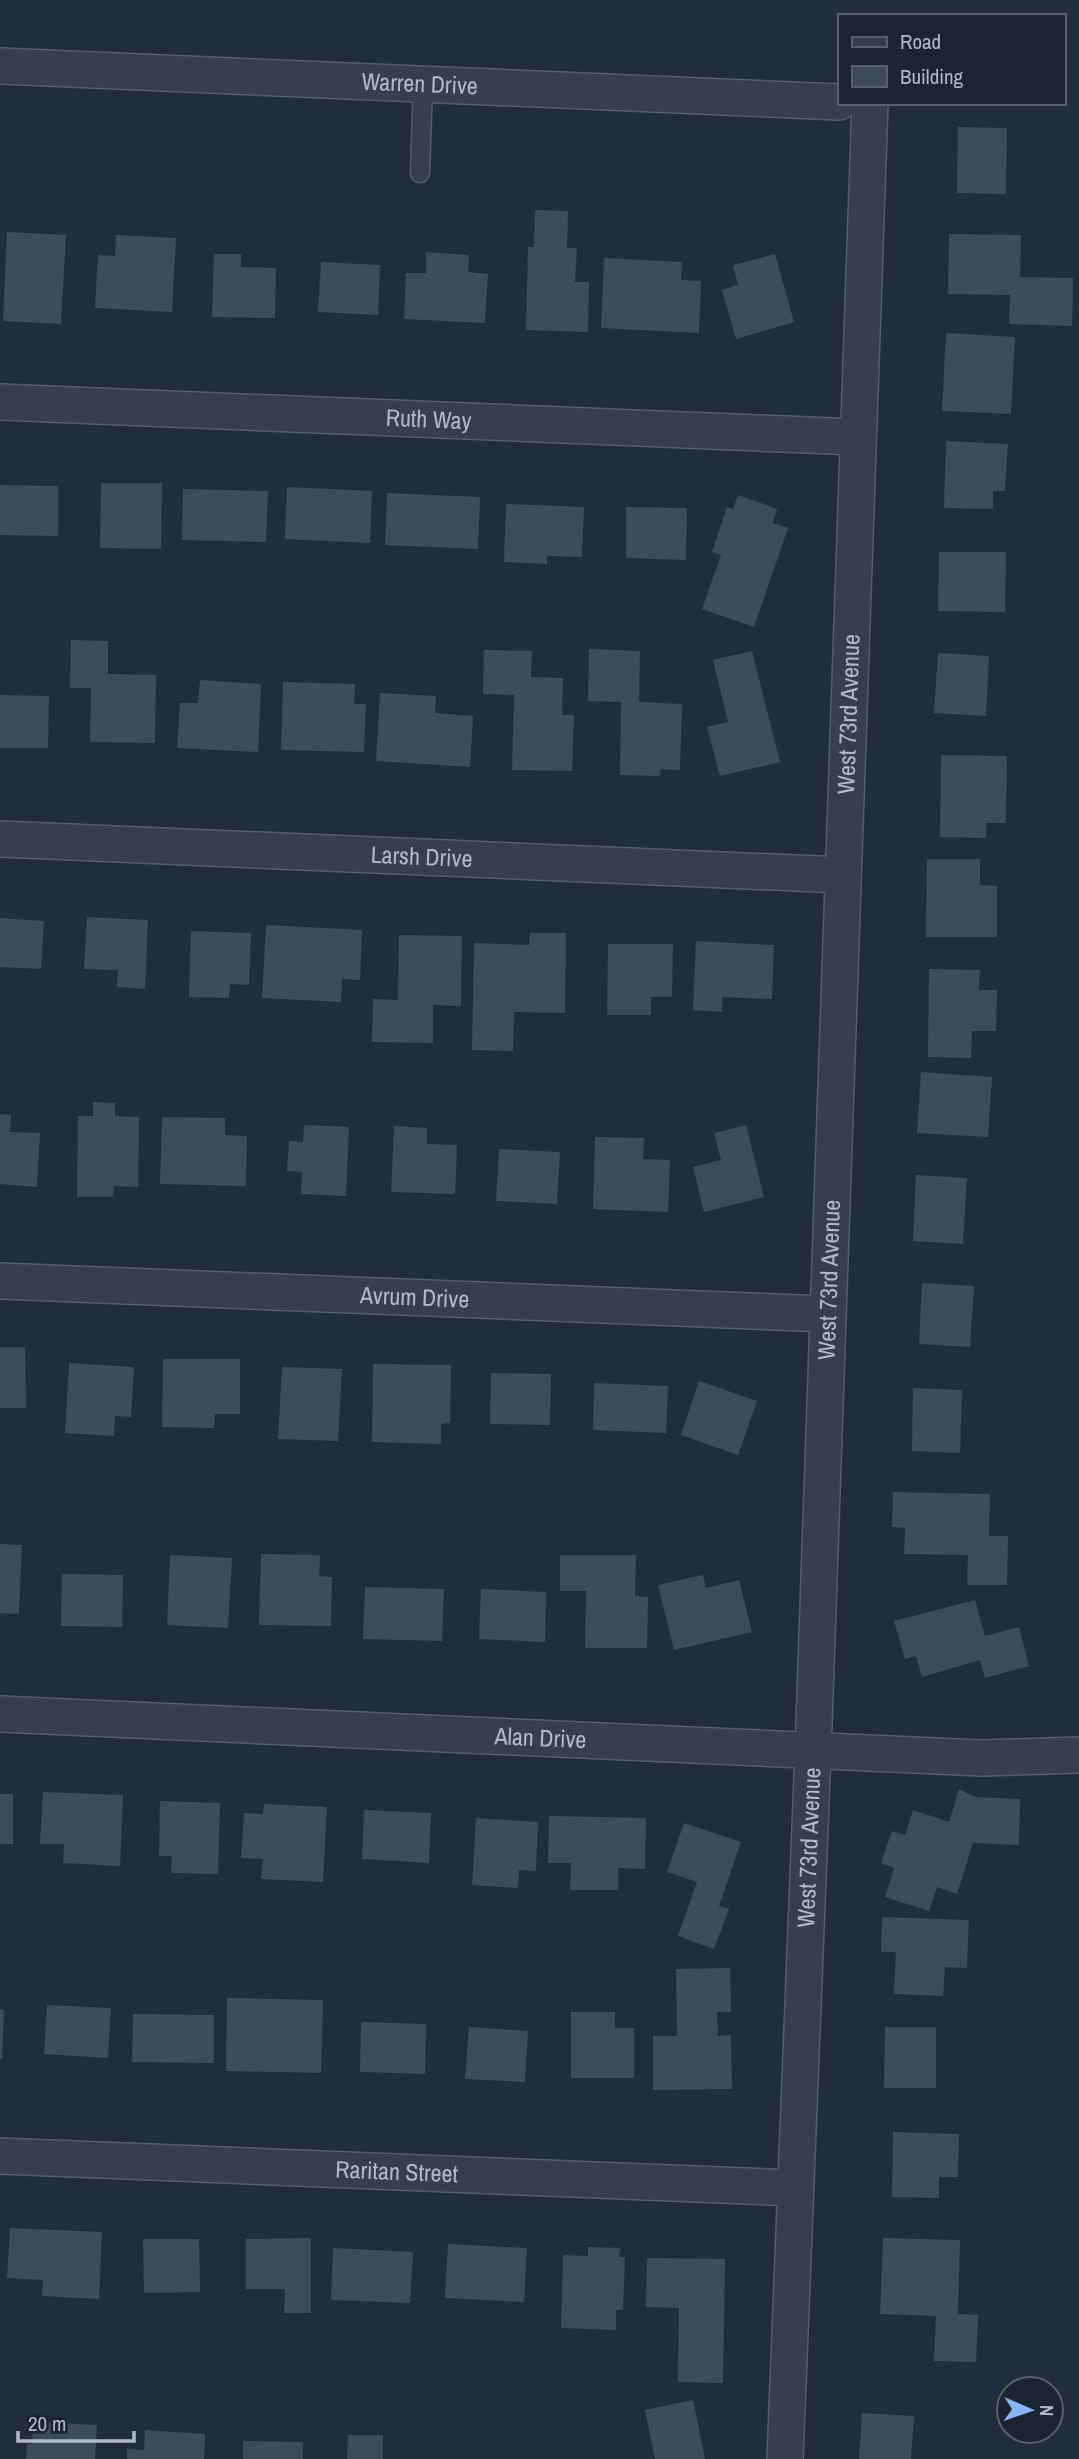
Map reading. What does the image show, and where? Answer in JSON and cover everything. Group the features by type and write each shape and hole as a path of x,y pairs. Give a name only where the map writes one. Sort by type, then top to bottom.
{"street":[{"name":"Warren Drive","path":"0,66 838,102"},
{"name":"West 73rd Avenue","path":"785,2459 813,1752 870,105"},
{"name":"Ruth Way","path":"0,402 857,437"},
{"name":"Larsh Drive","path":"0,839 842,875"},
{"name":"Avrum Drive","path":"0,1281 827,1314"},
{"name":"Alan Drive","path":"0,1714 813,1752 981,1758 1079,1755"},
{"name":"Raritan Street","path":"0,2156 795,2188"}],"lane":[{"path":"420,173 423,84"}],"building":[{"path":"958,127 1007,128 1006,194 957,193"},
{"path":"535,210 568,211 567,248 577,248 575,282 589,282 588,332 526,330 528,247 534,247"},
{"path":"7,232 66,235 61,324 3,321"},
{"path":"949,234 1021,235 1020,277 1073,278 1072,326 1009,324 1010,295 948,294"},
{"path":"116,235 176,238 172,312 95,308 98,255 115,256"},
{"path":"426,252 469,255 468,272 488,274 485,323 404,319 406,273 426,273"},
{"path":"214,254 241,254 241,267 276,268 275,318 212,317"},
{"path":"775,254 794,322 736,339 722,290 738,285 733,265"},
{"path":"604,258 682,262 681,280 701,281 699,333 601,328"},
{"path":"321,262 380,265 378,315 318,312"},
{"path":"946,333 1015,337 1011,414 942,411"},
{"path":"946,441 1008,444 1005,491 993,491 993,509 944,508"},
{"path":"101,483 162,483 161,549 100,548"},
{"path":"0,485 58,486 58,536 0,535"},
{"path":"287,487 372,491 370,543 285,539"},
{"path":"183,489 268,491 266,542 182,540"},
{"path":"387,493 480,497 478,549 385,545"},
{"path":"738,495 777,509 773,523 788,528 754,627 702,609 721,555 712,552 727,507 733,509"},
{"path":"506,504 584,507 582,557 547,556 547,564 504,562"},
{"path":"626,507 687,508 686,560 626,558"},
{"path":"939,552 1006,552 1005,612 938,611"},
{"path":"71,640 108,641 108,674 156,675 155,743 90,742 91,688 70,688"},
{"path":"589,649 640,651 639,702 682,704 680,770 661,769 660,776 620,775 621,702 588,701"},
{"path":"484,650 532,651 531,677 563,678 562,715 574,715 572,771 512,770 514,695 483,694"},
{"path":"752,651 780,762 720,776 707,727 728,722 713,660"},
{"path":"938,653 989,656 986,716 934,713"},
{"path":"200,680 261,684 258,752 177,748 180,703 198,703"},
{"path":"283,682 355,684 354,704 366,704 364,752 281,750"},
{"path":"380,693 436,696 435,713 473,716 470,767 376,761"},
{"path":"0,695 49,696 48,748 0,748"},
{"path":"941,755 1007,756 1006,823 986,823 986,838 940,837"},
{"path":"927,859 980,859 980,885 997,886 997,937 926,937"},
{"path":"87,917 148,920 145,989 117,987 118,970 84,969"},
{"path":"0,918 44,921 41,969 0,967"},
{"path":"266,925 362,930 360,980 342,979 341,1002 262,998"},
{"path":"191,931 251,933 249,985 230,984 229,998 189,997"},
{"path":"530,933 566,933 565,1013 514,1012 513,1051 472,1050 474,943 529,945"},
{"path":"399,935 462,936 461,1006 433,1005 433,1043 372,1042 373,999 398,1000"},
{"path":"696,941 774,945 772,999 722,997 722,1012 693,1010"},
{"path":"608,944 673,944 672,997 651,997 651,1015 607,1015"},
{"path":"929,969 980,970 979,990 997,990 996,1031 972,1031 971,1058 928,1057"},
{"path":"921,1072 992,1077 988,1137 917,1133"},
{"path":"93,1102 115,1103 115,1116 139,1117 138,1187 114,1186 113,1197 77,1197 78,1116 93,1116"},
{"path":"0,1114 11,1115 10,1132 40,1133 37,1187 0,1184"},
{"path":"162,1117 225,1118 225,1135 247,1136 246,1186 160,1184"},
{"path":"304,1125 349,1127 346,1196 301,1194 302,1172 287,1171 289,1141 303,1142"},
{"path":"746,1125 764,1197 704,1212 693,1167 721,1160 714,1133"},
{"path":"394,1126 427,1128 427,1144 457,1145 455,1194 391,1192"},
{"path":"595,1137 644,1138 643,1159 670,1160 668,1212 593,1209"},
{"path":"499,1149 560,1152 557,1204 496,1201"},
{"path":"916,1175 967,1178 963,1244 913,1241"},
{"path":"922,1283 974,1286 970,1347 919,1344"},
{"path":"0,1347 25,1347 26,1408 0,1408"},
{"path":"163,1359 240,1359 240,1414 215,1414 214,1428 162,1427"},
{"path":"69,1363 134,1367 131,1417 115,1416 114,1436 65,1433"},
{"path":"373,1364 451,1365 450,1423 441,1424 441,1444 372,1442"},
{"path":"282,1367 342,1369 338,1441 278,1439"},
{"path":"491,1373 551,1374 550,1425 490,1424"},
{"path":"699,1381 757,1401 738,1455 681,1435"},
{"path":"594,1383 668,1386 666,1433 593,1430"},
{"path":"913,1388 962,1390 960,1453 912,1451"},
{"path":"893,1492 990,1494 989,1536 1008,1536 1007,1585 967,1585 968,1555 904,1554 905,1528 892,1527"},
{"path":"0,1544 22,1545 19,1614 0,1613"},
{"path":"261,1554 320,1555 319,1576 332,1577 331,1626 259,1625"},
{"path":"170,1555 232,1558 228,1628 167,1625"},
{"path":"560,1555 636,1555 635,1596 648,1597 647,1648 585,1648 586,1591 560,1591"},
{"path":"62,1574 123,1575 122,1627 61,1626"},
{"path":"703,1575 706,1588 739,1580 752,1632 674,1650 658,1585"},
{"path":"365,1587 444,1589 442,1641 363,1639"},
{"path":"481,1589 546,1592 545,1642 479,1639"},
{"path":"975,1600 985,1636 1019,1627 1029,1666 985,1678 980,1660 922,1677 916,1656 905,1659 894,1621"},
{"path":"959,1789 975,1797 1020,1799 1019,1845 973,1843 957,1894 937,1887 929,1911 885,1897 894,1868 881,1863 892,1831 905,1835 913,1810 949,1822"},
{"path":"43,1792 123,1795 120,1866 63,1863 64,1844 40,1844"},
{"path":"0,1794 13,1794 13,1844 0,1844"},
{"path":"160,1801 220,1803 218,1874 171,1873 172,1856 159,1856"},
{"path":"264,1804 327,1807 323,1882 261,1879 263,1859 241,1858 244,1813 263,1814"},
{"path":"364,1810 431,1813 429,1863 362,1859"},
{"path":"549,1816 646,1818 645,1869 618,1868 618,1890 570,1890 571,1863 548,1863"},
{"path":"476,1818 538,1822 536,1871 519,1870 518,1888 472,1885"},
{"path":"684,1823 741,1842 719,1906 729,1909 714,1949 678,1936 697,1882 667,1872"},
{"path":"882,1917 969,1920 967,1968 945,1967 943,1996 894,1994 896,1952 881,1952"},
{"path":"730,1968 731,2012 717,2012 718,2036 731,2035 732,2089 653,2090 653,2036 677,2036 676,1969"},
{"path":"227,1998 323,2000 321,2073 226,2071"},
{"path":"47,2005 111,2008 108,2058 44,2054"},
{"path":"0,2009 4,2010 2,2059 0,2059"},
{"path":"571,2012 615,2012 615,2028 634,2028 634,2078 571,2078"},
{"path":"133,2014 214,2015 214,2063 132,2062"},
{"path":"361,2022 426,2024 425,2074 360,2072"},
{"path":"469,2027 528,2031 525,2082 465,2079"},
{"path":"885,2027 936,2027 936,2088 884,2088"},
{"path":"893,2132 959,2134 958,2177 939,2177 939,2198 892,2197"},
{"path":"10,2228 102,2232 99,2299 42,2296 43,2280 7,2278"},
{"path":"311,2238 311,2313 284,2313 285,2289 246,2289 246,2239"},
{"path":"883,2238 960,2240 958,2314 978,2315 976,2362 934,2361 936,2316 880,2314"},
{"path":"143,2239 199,2239 200,2292 144,2293"},
{"path":"448,2244 527,2248 524,2302 445,2298"},
{"path":"588,2247 620,2248 619,2257 625,2257 623,2310 616,2310 616,2330 561,2328 563,2255 588,2256"},
{"path":"333,2248 413,2252 410,2303 331,2300"},
{"path":"647,2258 725,2259 723,2383 678,2382 679,2308 646,2307"},
{"path":"693,2400 705,2459 655,2459 645,2410"},
{"path":"862,2413 914,2416 911,2459 859,2459"},
{"path":"33,2422 97,2425 95,2459 26,2459 27,2444 32,2444"},
{"path":"145,2430 205,2434 204,2459 127,2459 127,2449 144,2450"},
{"path":"348,2435 383,2435 383,2459 347,2459"},
{"path":"243,2441 303,2442 303,2459 243,2459"}]}
